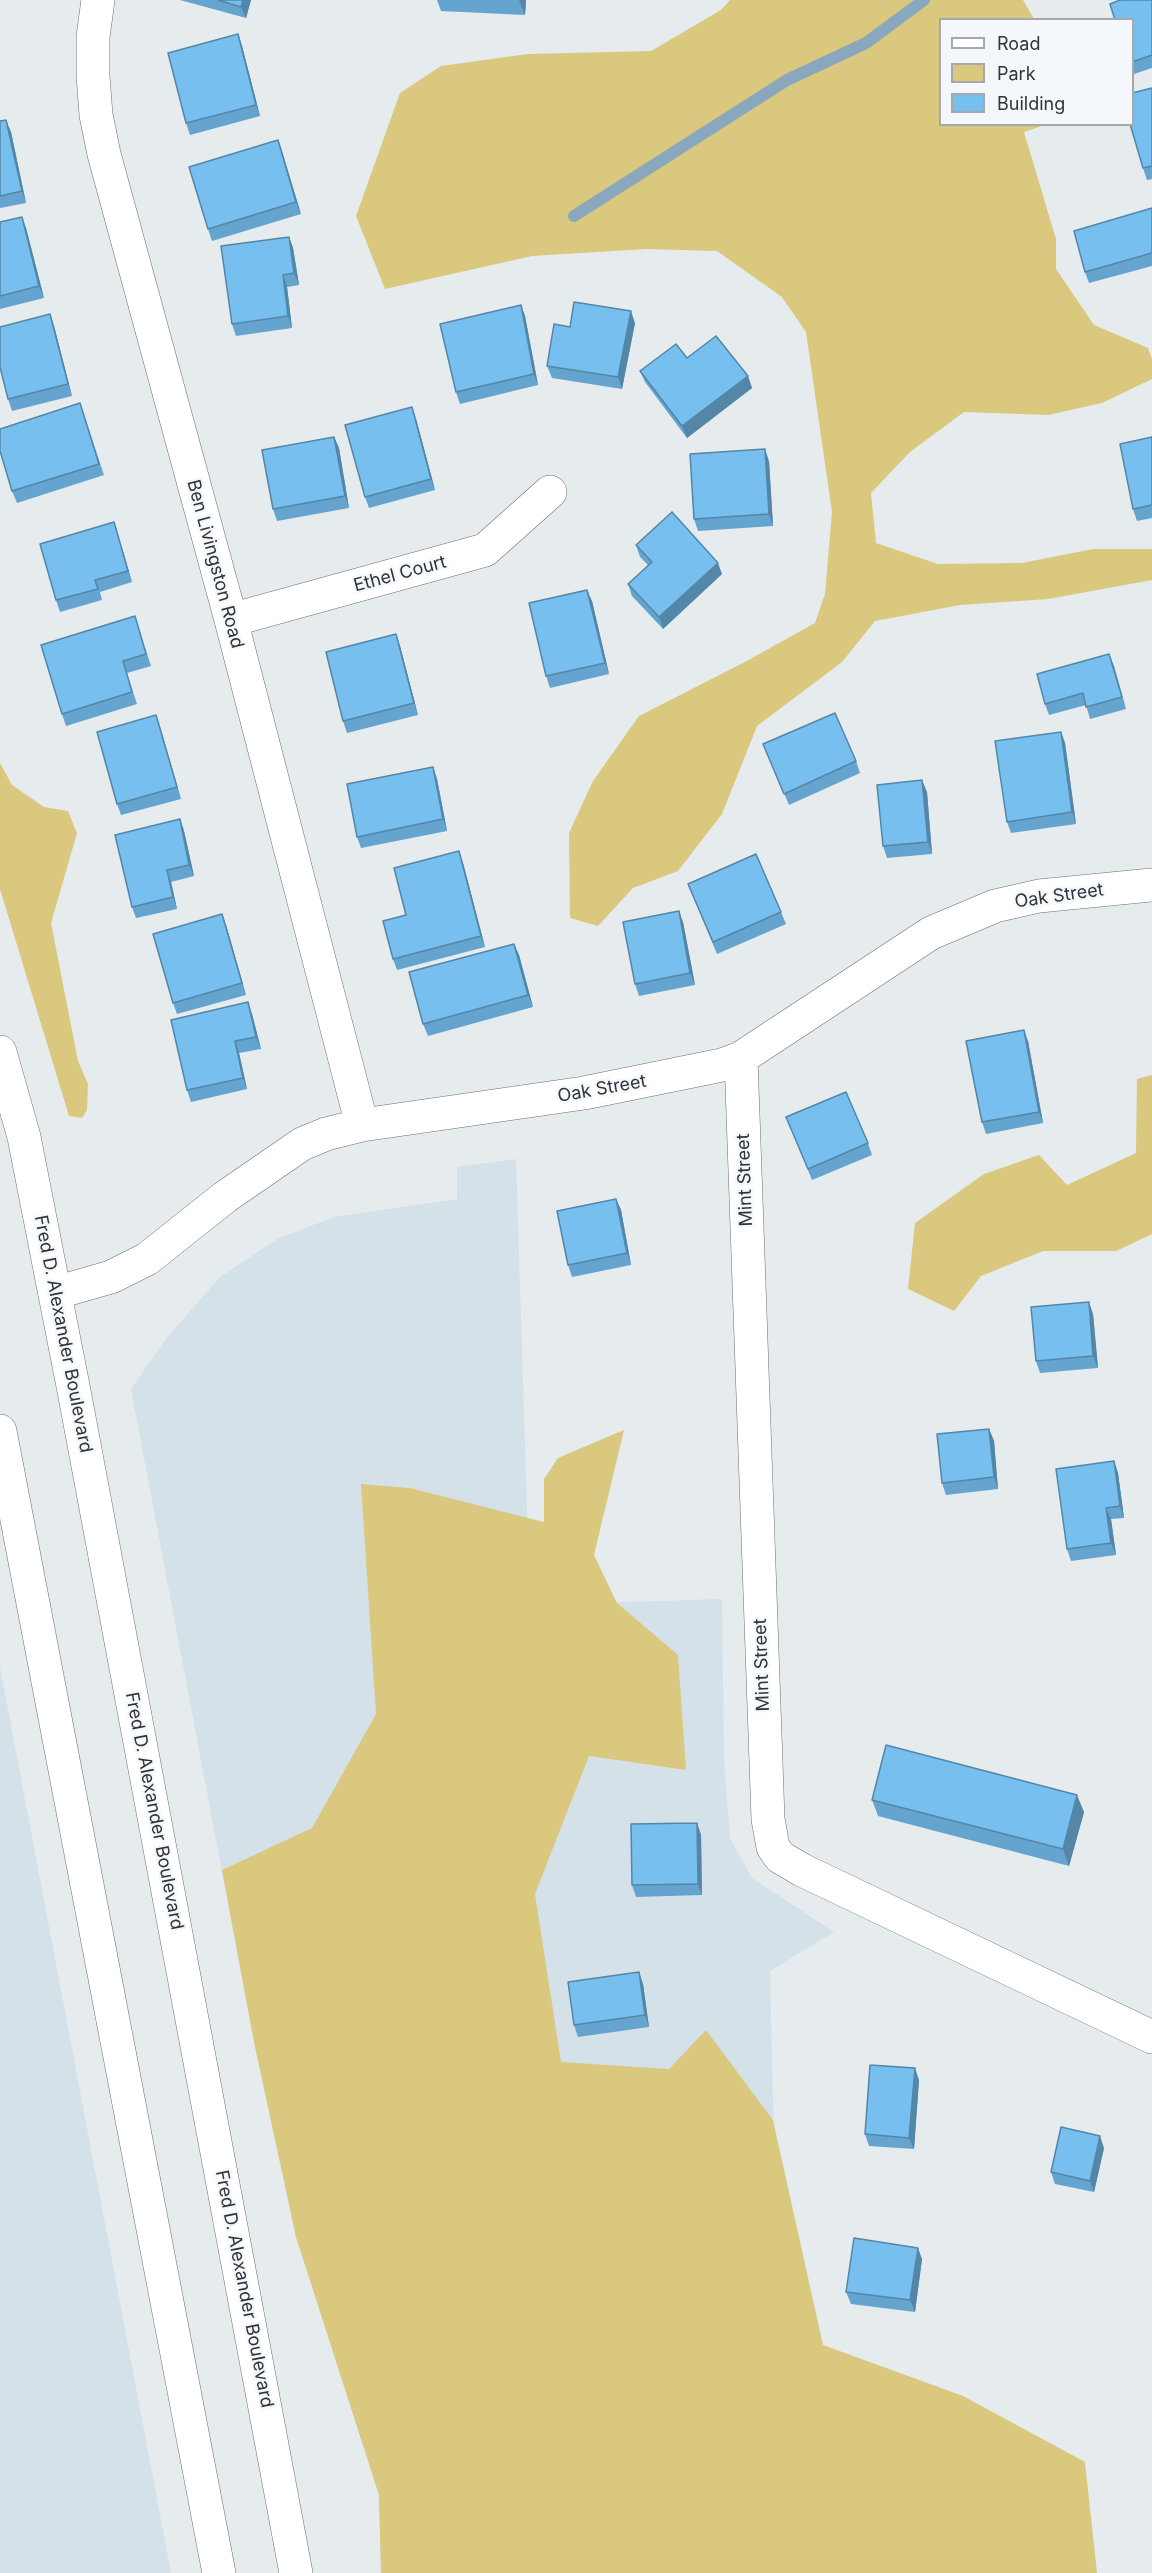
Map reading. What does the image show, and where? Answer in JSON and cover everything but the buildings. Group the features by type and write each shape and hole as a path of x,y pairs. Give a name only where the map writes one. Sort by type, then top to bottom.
{"street":[{"name":"Ben Livingston Road","path":"98,0 93,37 93,76 96,115 104,153 231,620 362,1125"},
{"name":"Ethel Court","path":"231,620 485,550 550,492"},
{"name":"Oak Street","path":"55,1293 111,1277 147,1259 225,1197 302,1144 326,1134 362,1125 584,1093 700,1071 741,1058 932,933 995,906 1039,896 1152,885"},
{"name":"Fred D. Alexander Boulevard","path":"0,1052 24,1137 55,1293 292,2572"},
{"name":"Mint Street","path":"741,1058 768,1819 773,1847 780,1857 802,1870 1152,2037"},
{"path":"0,1431 219,2573"}],"shaded area":[{"path":"516,1159 530,1605 722,1599 724,1759 730,1838 752,1878 834,1932 770,1971 784,2573 381,2573 379,2495 296,2237 254,2042 131,1389 168,1336 220,1277 277,1239 334,1217 457,1199 457,1167"},
{"path":"0,1667 171,2573 0,2573"}],"green space":[{"path":"730,0 1023,0 1033,18 939,18 939,126 1042,126 1024,132 1056,239 1056,269 1094,325 1148,348 1152,359 1152,379 1102,403 1048,415 964,412 910,452 871,493 876,543 938,564 1022,563 1093,549 1152,549 1152,580 1048,599 960,605 875,621 842,662 757,726 722,814 678,871 633,888 598,926 570,918 569,833 593,781 639,716 815,623 825,594 832,512 806,332 782,297 717,251 646,249 532,256 385,289 356,216 400,93 441,66 528,54 651,51 721,10"},
{"path":"0,763 12,785 44,807 68,811 77,833 51,923 78,1061 88,1084 87,1110 82,1118 69,1116 0,889"},
{"path":"1152,1075 1152,1234 1116,1251 1043,1251 981,1276 954,1311 908,1289 915,1223 984,1174 1039,1155 1067,1185 1136,1153 1137,1079"},
{"path":"624,1430 594,1555 617,1603 678,1655 686,1770 589,1756 535,1894 561,2062 669,2069 706,2030 773,2120 823,2345 963,2396 1085,2462 1097,2573 381,2573 379,2495 296,2237 254,2042 222,1870 312,1828 376,1714 361,1484 410,1488 544,1522 544,1479 558,1458"}],"waterway":[{"path":"574,216 787,80 866,43 924,0"}]}
